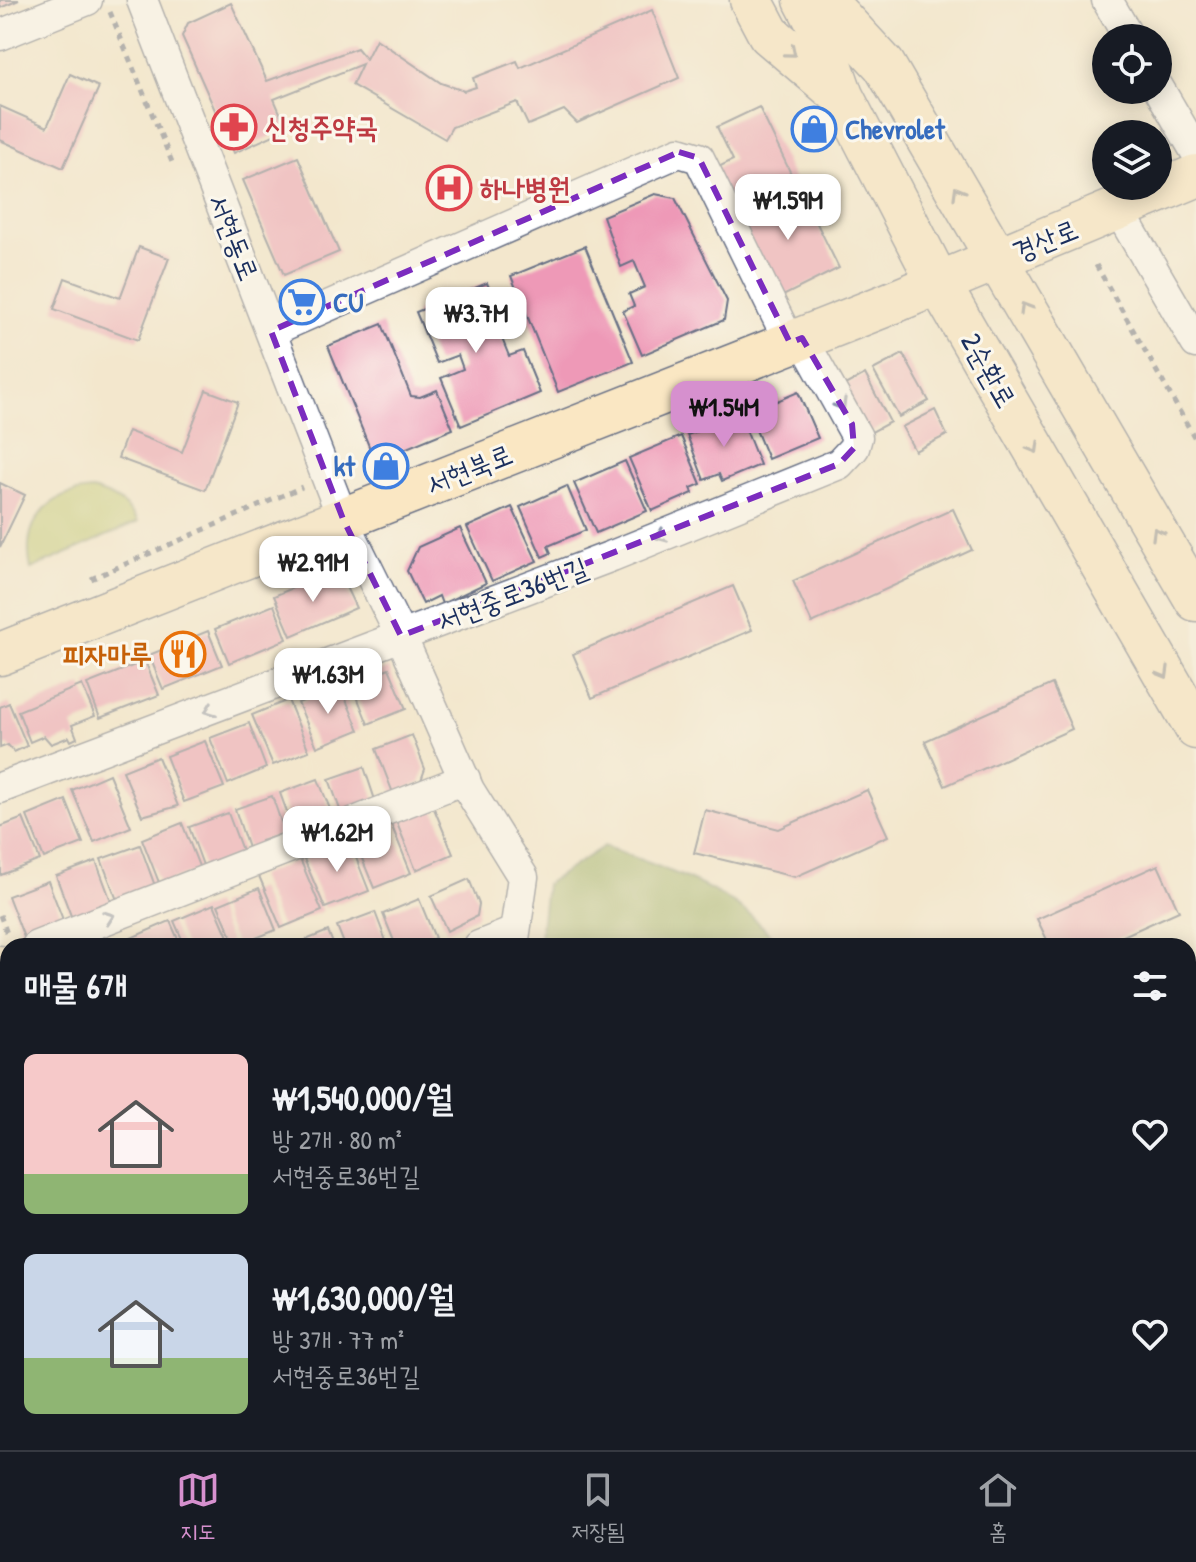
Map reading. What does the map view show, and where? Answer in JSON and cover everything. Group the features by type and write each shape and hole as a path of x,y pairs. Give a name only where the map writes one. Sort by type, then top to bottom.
{"street":[{"name":"서현동로","path":"142,0 343,519 401,636 465,779 523,877 514,938"},
{"path":"751,0 769,34 842,96"},
{"name":"2순환로","path":"805,0 816,21 842,96 939,284 1196,728"},
{"path":"828,0 834,11 884,65"},
{"path":"861,0 884,65 1196,600"},
{"path":"1107,0 1121,24"},
{"path":"0,35 91,7"},
{"path":"1168,104 1196,152"},
{"path":"271,331 679,152 699,158 796,340"},
{"name":"경산로","path":"939,284 1196,176"},
{"path":"1118,209 1196,343"},
{"name":"서현북로","path":"0,654 939,284"},
{"name":"서현중로36번길","path":"0,788 401,636 839,464 854,448 857,437 796,340"},
{"path":"58,938 465,779"}],"path":[{"path":"91,7 109,9 175,168"},
{"path":"1096,265 1196,440"},
{"path":"87,581 306,485"},
{"path":"0,915 9,938"}],"highlighted area":[{"path":"679,152 699,158 790,343 802,338 852,424 854,448 839,464 401,636 343,519 271,331 663,158"}],"green space":[{"path":"92,490 119,501 138,522 31,569 30,538 41,513 62,497"},
{"path":"604,846 676,873 723,896 744,910 772,938 540,938 546,884"}],"building":[{"path":"0,0 19,0 0,8"},
{"name":"하나병원","path":"231,3 267,81 357,48 366,59 376,39 441,83 464,91 476,87 473,78 517,61 520,68 652,10 679,78 577,123 564,110 528,125 517,102 452,127 445,139 352,85 362,64 274,99 287,129 234,153 182,36 188,23"},
{"path":"70,74 99,87 63,168 0,140 0,106 47,127"},
{"path":"759,107 794,180 733,209 714,169 733,160 717,127"},
{"path":"298,157 339,252 284,275 243,180"},
{"path":"798,185 839,268 779,298 738,215"},
{"path":"655,194 675,198 727,301 724,320 642,355 623,311 634,306 629,294 645,287 634,261 621,267 603,216"},
{"path":"585,246 633,362 558,392 511,276"},
{"path":"139,247 169,258 138,340 54,309 65,278 120,298"},
{"path":"487,283 500,313 495,321 509,356 523,351 540,393 461,426 441,378 463,369 458,355 437,363 416,312"},
{"path":"382,324 411,396 420,397 437,390 453,429 375,461 328,346"},
{"path":"903,354 929,401 899,417 873,370"},
{"path":"865,374 890,422 868,434 843,386"},
{"path":"206,390 238,402 205,490 118,458 128,431 182,452"},
{"path":"798,392 818,438 768,459 749,413"},
{"path":"935,410 947,435 915,451 902,427"},
{"path":"740,415 760,465 722,481 719,474 704,480 687,435"},
{"path":"681,436 701,484 691,488 693,493 652,511 629,458"},
{"path":"625,461 647,511 596,533 574,483"},
{"path":"0,483 25,495 0,547"},
{"path":"567,486 586,530 548,546 551,553 542,557 520,507"},
{"path":"512,507 537,561 492,581 467,527"},
{"path":"953,509 972,550 812,623 793,581"},
{"path":"460,528 486,583 442,604 439,596 423,604 407,571 418,547"},
{"path":"323,575 346,587 356,608 291,636 274,596"},
{"path":"733,586 752,630 592,698 573,654"},
{"path":"274,605 287,639 229,663 215,629"},
{"path":"208,631 222,665 163,689 149,655"},
{"path":"145,661 159,695 100,718 87,684"},
{"path":"389,668 406,709 368,724 354,689 359,687 357,681"},
{"path":"1052,684 1072,729 945,786 925,741"},
{"path":"82,685 95,716 72,725 77,738 71,741 69,737 51,744 44,736 30,742 18,711"},
{"path":"340,686 359,730 317,747 298,703"},
{"path":"288,700 309,751 273,765 252,715"},
{"path":"9,703 27,746 14,752 8,745 0,748 0,707"},
{"path":"249,723 266,768 228,784 210,738"},
{"path":"412,735 425,769 420,783 393,793 376,749"},
{"path":"205,741 224,787 184,802 166,756"},
{"path":"158,757 178,806 142,816 123,771"},
{"path":"364,767 376,803 342,815 329,779"},
{"path":"109,774 131,827 94,842 72,790"},
{"path":"318,779 334,819 295,834 280,793"},
{"path":"867,790 888,836 795,877 694,853 705,810 779,829"},
{"path":"272,796 285,833 261,841 263,847 249,851 235,809"},
{"path":"66,800 83,843 44,858 27,816"},
{"path":"433,806 453,854 416,870 396,821"},
{"path":"228,813 243,853 204,868 189,827"},
{"path":"23,818 40,860 1,875 0,827"},
{"path":"182,823 200,869 160,885 142,839"},
{"path":"391,824 411,873 374,888 354,839"},
{"path":"349,840 369,891 325,908 304,859"},
{"path":"140,845 155,886 117,900 101,859"},
{"path":"300,859 322,911 281,928 259,876"},
{"path":"96,861 111,901 73,921 56,876"},
{"path":"1158,865 1179,911 1119,938 1046,938 1037,919"},
{"path":"469,879 479,904 477,916 447,931 431,896"},
{"path":"48,881 65,925 24,938 8,896"},
{"path":"259,888 276,930 256,938 232,938 218,905"},
{"path":"419,899 435,938 393,938 383,914"},
{"path":"214,904 229,938 181,938 174,921"},
{"path":"375,912 385,938 342,938 337,926"},
{"path":"170,921 177,938 131,938"},
{"path":"328,931 331,938 311,938"}],"place":[{"name":"신청주약국","path":"234,127"},
{"name":"Chevrolet","path":"814,129"},
{"name":"하나병원","path":"449,188"},
{"name":"CU","path":"302,302"},
{"name":"kt","path":"386,466"},
{"name":"피자마루","path":"183,654"}]}
